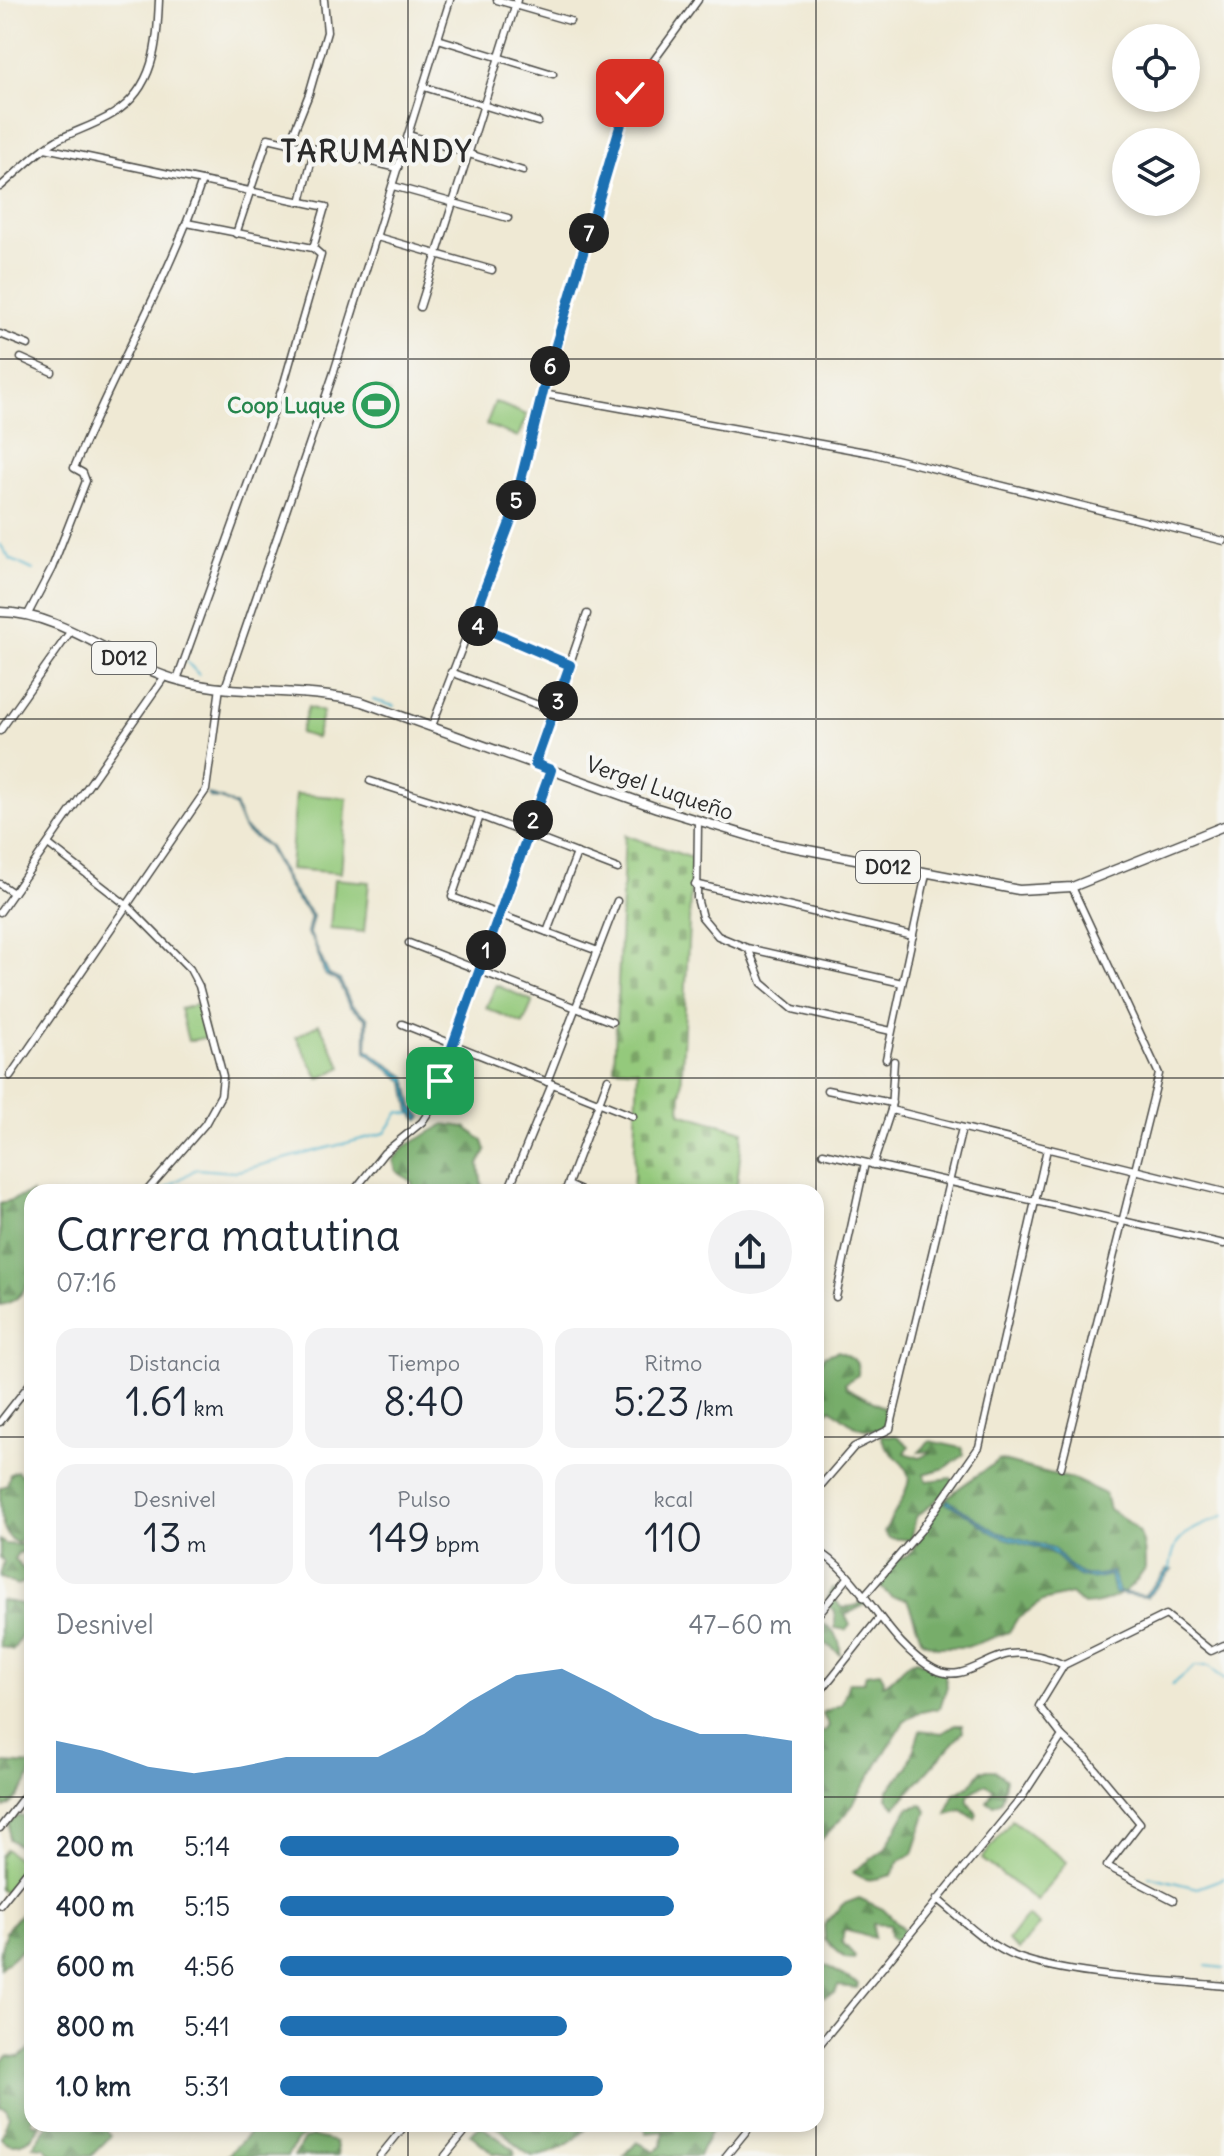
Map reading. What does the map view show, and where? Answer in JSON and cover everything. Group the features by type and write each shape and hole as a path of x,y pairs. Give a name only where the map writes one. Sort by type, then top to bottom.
{"main road":[{"name":"Vergel Luqueño","path":"0,612 28,614 177,680 222,688 293,690 346,698 434,723 535,764 698,822 790,847 926,874 1019,890 1072,887 1224,826"}],"street":[{"path":"0,187 45,148 112,114 138,89 157,52 159,0"},
{"path":"289,144 309,94 327,32 324,0"},
{"path":"10,1076 129,907 206,790 222,688 377,237 450,0"},
{"path":"497,0 570,21"},
{"path":"434,723 511,520 543,394 630,93 640,75 698,0"},
{"path":"420,307 516,3"},
{"path":"438,39 553,74"},
{"path":"424,87 538,122"},
{"path":"409,135 523,171"},
{"path":"236,234 268,138 398,168"},
{"path":"45,148 326,207 313,248"},
{"path":"301,202 314,151"},
{"path":"28,614 52,568 86,481 83,473 74,468 123,355 171,265 202,181"},
{"path":"393,186 508,218"},
{"path":"177,680 293,356 321,255 313,248 187,223"},
{"path":"377,237 492,270"},
{"path":"0,334 28,345"},
{"path":"21,358 52,372"},
{"path":"543,394 871,453 1224,541"},
{"path":"535,764 587,614"},
{"path":"472,623 570,665"},
{"path":"0,731 70,632"},
{"path":"451,672 554,711"},
{"path":"0,912 165,676"},
{"path":"359,1184 384,1153 426,1117 551,770"},
{"path":"370,781 480,816 618,869"},
{"path":"480,816 452,897 598,951"},
{"path":"698,822 695,884 699,911 713,932 747,948 902,983"},
{"path":"48,844 129,907 196,978 223,1076 218,1103 205,1124 153,1184"},
{"path":"547,932 577,853"},
{"path":"886,1059 926,874"},
{"path":"0,884 13,893"},
{"path":"695,884 913,936"},
{"path":"1061,1467 1159,1068 1072,887"},
{"path":"511,1184 617,901"},
{"path":"409,943 612,1022"},
{"path":"747,948 755,958 762,983 793,1009 891,1031"},
{"path":"402,1024 633,1116"},
{"path":"836,1297 869,1164 891,1107 894,1061"},
{"path":"568,1184 608,1079"},
{"path":"827,1090 962,1128 1224,1192"},
{"path":"824,1482 854,1447 890,1429 962,1128"},
{"path":"863,1597 921,1530 979,1447 1047,1149"},
{"path":"823,1153 1224,1244"},
{"path":"0,1422 24,1391"},
{"path":"824,1557 910,1651 944,1673 963,1672 1014,1654 1045,1657 1064,1665"},
{"path":"824,1607 847,1579"},
{"path":"1173,1900 1107,1866 1140,1823 1039,1706 1064,1665 1166,1615 1211,1651 1224,1645"},
{"path":"824,1687 879,1618"},
{"path":"824,2039 1022,1797 1062,1736"},
{"path":"0,1828 24,1796"},
{"path":"0,1905 24,1875"},
{"path":"937,1899 993,1945 1015,1956 1109,1973 1224,1986"},
{"path":"380,2156 400,2132"},
{"path":"445,2156 464,2132"},
{"path":"726,2156 746,2132"}],"green space":[{"name":"Coop Luque","path":"375,388 390,393 377,421 362,416"},
{"path":"495,402 527,415 518,437 486,425"},
{"path":"308,707 323,712 316,738 300,733"},
{"path":"296,794 347,798 341,873 290,869"},
{"path":"625,835 692,858 680,1113 743,1131 737,1184 633,1184 638,1070 614,1068"},
{"path":"334,879 369,882 364,932 330,929"},
{"path":"496,985 533,1001 523,1024 486,1008"},
{"path":"200,1004 208,1037 188,1041 180,1009"},
{"path":"319,1024 342,1067 319,1079 296,1037"},
{"path":"445,1124 466,1127 483,1141 486,1150 479,1165 482,1184 412,1184 396,1171 393,1160 404,1147"},
{"path":"24,1196 24,1289 15,1300 0,1305 0,1204"},
{"path":"838,1351 856,1362 858,1375 845,1383 847,1388 883,1407 889,1422 886,1428 862,1429 831,1408 824,1414 824,1356"},
{"path":"881,1435 897,1436 909,1446 905,1453 920,1458 932,1451 919,1452 930,1441 962,1448 964,1455 945,1468 924,1474 927,1481 951,1478 956,1484 916,1517 911,1540 889,1538 884,1532 902,1499 909,1478"},
{"path":"999,1460 1075,1480 1105,1494 1109,1509 1139,1532 1144,1546 1145,1569 1133,1584 1111,1599 1083,1605 1071,1594 1043,1601 1017,1619 1009,1632 967,1647 936,1647 922,1641 907,1599 892,1597 880,1587 890,1561 912,1552 935,1509"},
{"path":"17,1471 24,1478 24,1537 18,1543 4,1529 1,1513 0,1488 7,1485 10,1474"},
{"path":"0,1540 5,1544 24,1543 24,1552 18,1553 14,1559 24,1570 24,1582 16,1585 0,1577 4,1562 0,1557"},
{"path":"832,1588 839,1590 835,1600 843,1608 858,1605 863,1599 868,1603 845,1615 850,1625 846,1630 835,1628 835,1611 826,1604"},
{"path":"0,1600 24,1604 24,1631 13,1650 0,1646"},
{"path":"824,1624 834,1632 840,1654 824,1643"},
{"path":"917,1660 944,1672 947,1686 940,1708 917,1713 904,1722 847,1813 824,1837 824,1732 829,1726 824,1712 842,1704 849,1682 864,1682 866,1674 880,1672 884,1679 882,1685"},
{"path":"955,1725 962,1725 963,1732 895,1807 887,1798 888,1790 908,1767 920,1730 942,1733"},
{"path":"5,1763 24,1764 24,1788 5,1808 0,1794 0,1768"},
{"path":"982,1770 994,1770 1006,1779 1001,1801 994,1805 987,1802 994,1789 985,1784 968,1795 968,1802 977,1814 975,1819 962,1810 947,1814 953,1795 970,1785"},
{"path":"922,1805 927,1811 913,1854 899,1861 892,1875 867,1879 853,1872 885,1849 908,1808"},
{"path":"15,1817 24,1818 24,1846 9,1839 9,1823"},
{"path":"1012,1820 1067,1862 1037,1901 982,1859"},
{"path":"6,1849 24,1864 5,1893 0,1889 0,1856"},
{"path":"859,1898 883,1909 906,1932 896,1941 890,1936 889,1925 873,1924 874,1938 844,1930 842,1942 855,1956 854,1959 845,1958 825,1940 824,1925 843,1904"},
{"path":"23,1913 24,1948 0,1968 6,1932"},
{"path":"1027,1916 1039,1925 1019,1950 1008,1941"},
{"path":"824,1965 858,1984 857,1988 838,1986 835,1993 824,1997"},
{"path":"24,2054 24,2132 35,2132 23,2142 12,2144 1,2138 9,2116 6,2108 0,2107 1,2062 7,2056 19,2057"},
{"path":"43,2132 108,2132 111,2136 91,2156 52,2156 44,2147 33,2146"},
{"path":"250,2132 308,2132 287,2156 227,2156"},
{"path":"490,2132 515,2150 514,2156 493,2153 470,2134"},
{"path":"503,2132 582,2132 550,2153 533,2156"},
{"path":"664,2132 710,2132 699,2156 624,2156 637,2142 655,2151 662,2146"},
{"path":"312,2136 336,2142 338,2156 294,2156 304,2139"}],"water":[{"path":"225,801 235,805 244,828 268,846 293,891 313,916 309,932 313,941 307,933 311,916 293,895 267,846 244,830 235,807"},
{"path":"315,945 329,975 340,980 351,1005 368,1018 367,1049 407,1077 413,1107 422,1117 419,1120 410,1111 405,1082 366,1052 366,1019 349,1006 339,982 325,975"},
{"path":"948,1500 997,1532 1053,1548 1077,1572 1100,1575 1112,1572 1119,1592 1144,1596 1168,1569 1172,1570 1147,1597 1114,1593 1110,1575 1096,1578 1078,1576 1055,1555 997,1535 946,1503"}],"waterway":[{"path":"0,544 10,559 33,570"},
{"path":"187,662 199,675"},
{"path":"287,684 304,686"},
{"path":"373,700 394,706"},
{"path":"336,702 349,705"},
{"path":"173,1184 196,1169 234,1172 385,1133 399,1112 411,1114"},
{"path":"1170,1569 1172,1556 1181,1538 1224,1515"},
{"path":"1172,1685 1195,1666 1209,1666 1224,1680"},
{"path":"1149,1876 1197,1888 1224,1878"},
{"path":"1206,1966 1224,1968"}],"place":[{"name":"Coop Luque","path":"376,405"}],"district":[{"name":"TARUMANDY","path":"377,152"}],"route":[{"path":"440,1081 551,770 535,764 570,665 472,623 511,520 546,379 630,93"}]}
